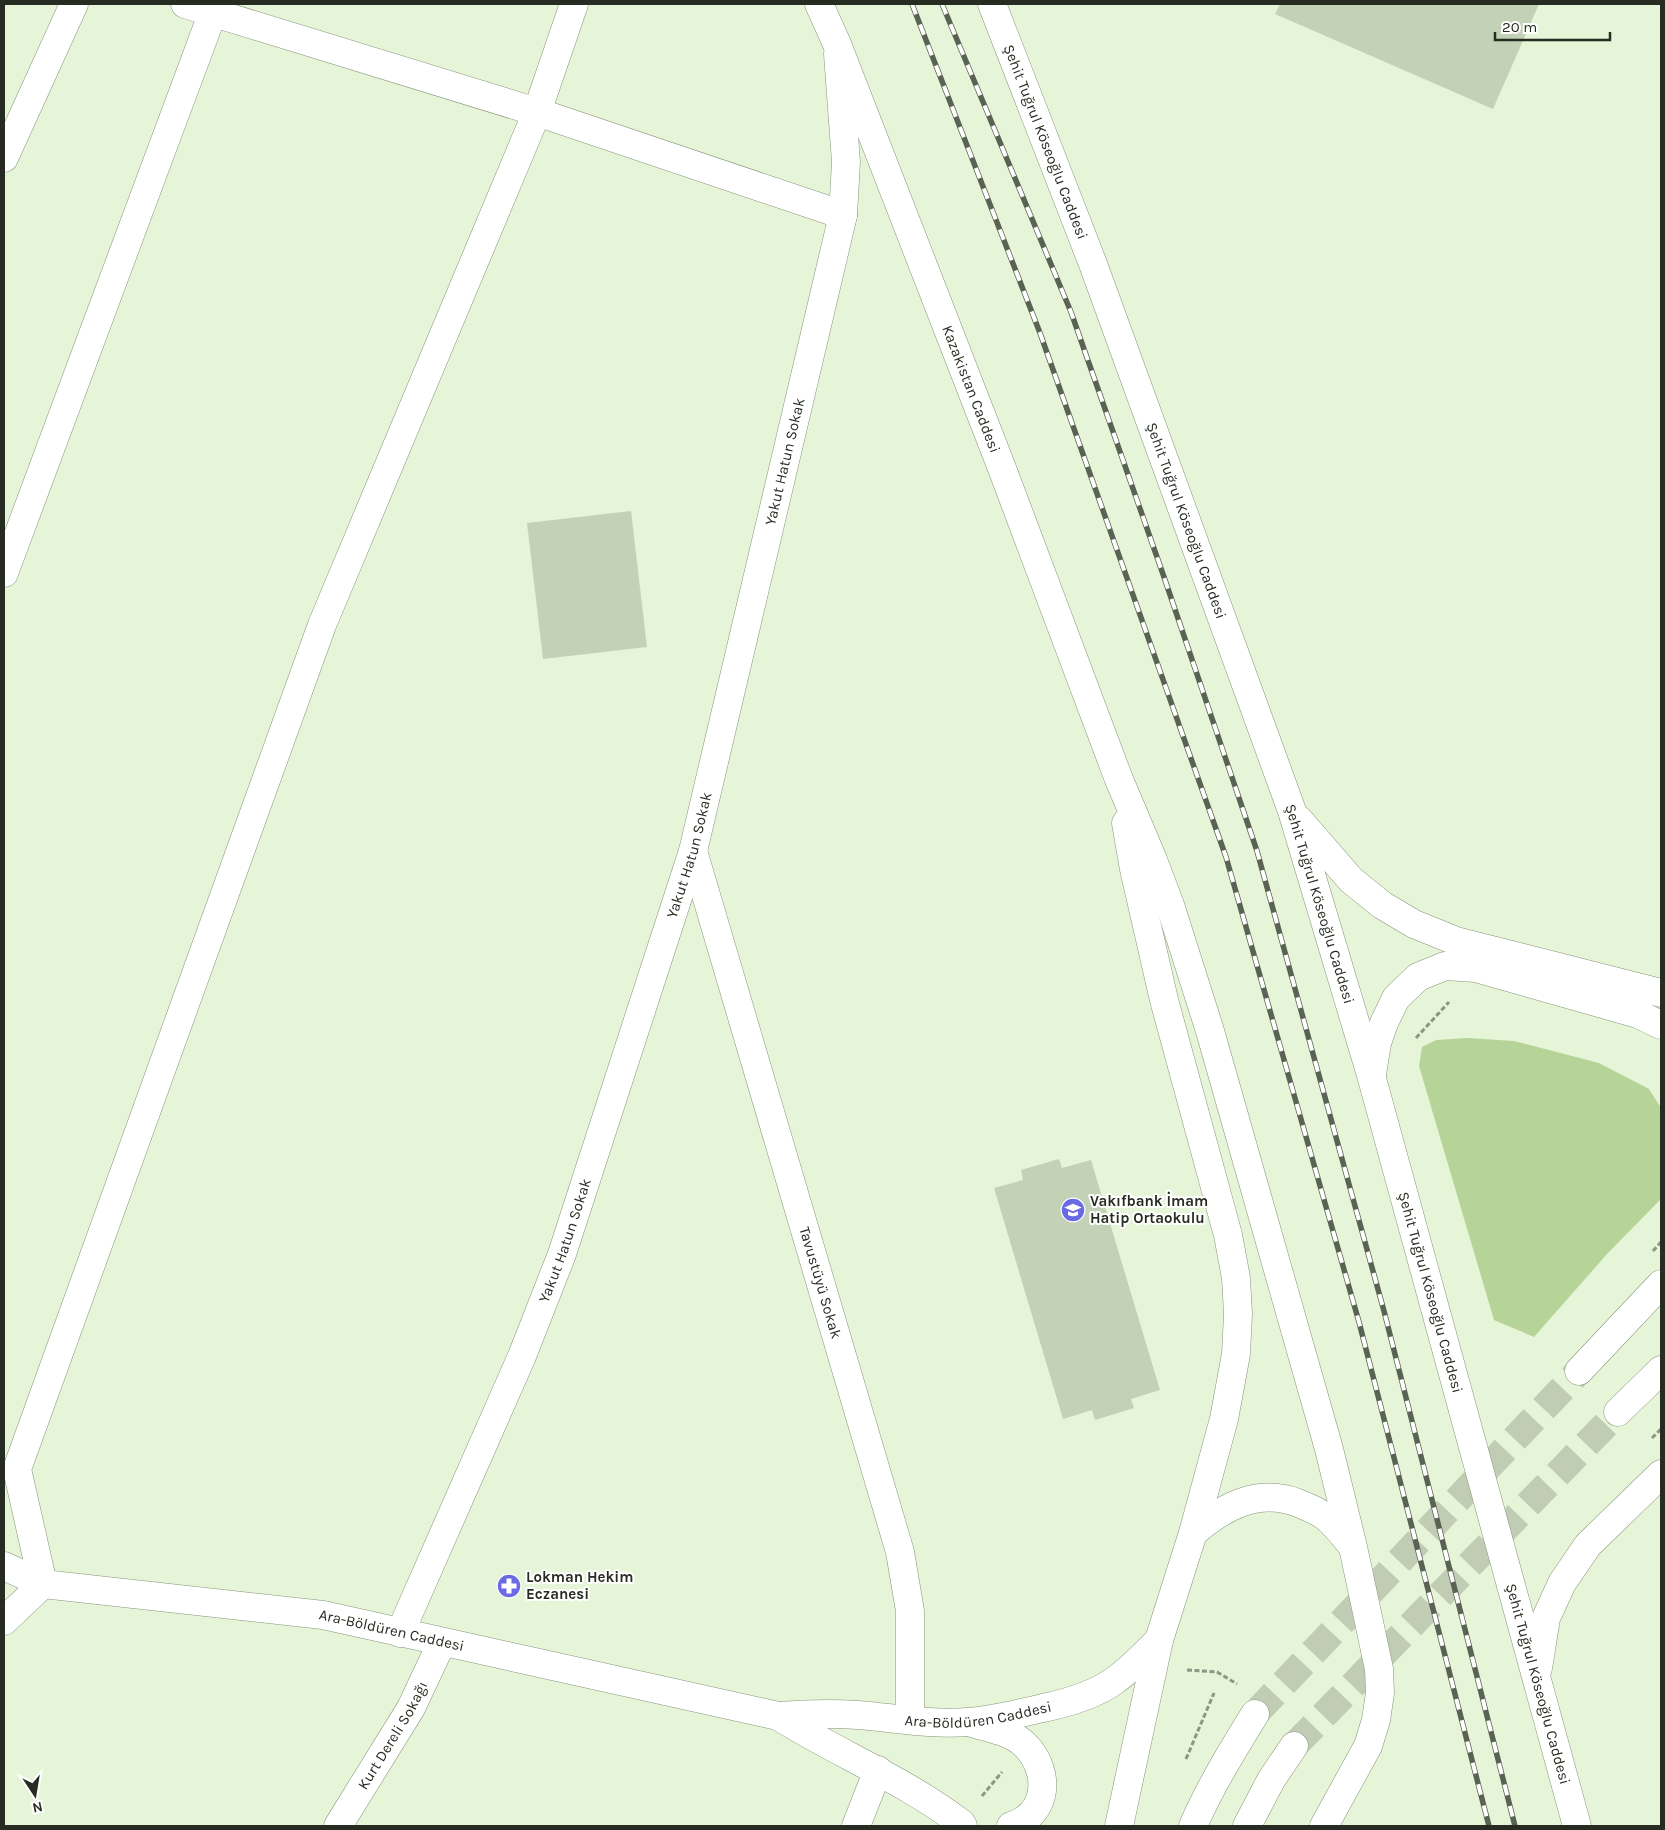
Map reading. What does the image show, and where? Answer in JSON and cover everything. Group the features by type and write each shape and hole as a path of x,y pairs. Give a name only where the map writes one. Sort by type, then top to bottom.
{"street":[{"path":"4,158 74,4"},
{"path":"185,4 214,8 537,112 843,215"},
{"path":"4,1621 43,1584 17,1469 322,625 537,112 574,4"},
{"name":"Kazakistan Caddesi","path":"820,4 1002,471 1118,777"},
{"name":"Şehit Tuğrul Köseoğlu Caddesi","path":"992,4 1093,264 1292,811 1371,1075 1577,1826"},
{"path":"4,573 214,8"},
{"name":"Yakut Hatun Sokak","path":"400,1633 522,1356 562,1254 693,851 843,215 846,162 837,44"},
{"path":"1118,777 1134,869 1164,1000 1228,1235 1236,1278 1238,1322 1236,1354 1230,1389 1193,1533 1159,1640 1119,1826"},
{"path":"1118,777 1154,860 1190,966 1330,1449 1379,1669 1380,1693 1373,1733 1368,1746 1324,1826"},
{"path":"1292,811 1351,880 1382,905 1414,924 1456,941 1661,993"},
{"name":"Tavustüyü Sokak","path":"693,851 900,1552 910,1611 910,1720"},
{"path":"1371,1075 1377,1043 1396,998 1418,977 1445,966 1476,968 1638,1014 1661,1025"},
{"path":"1579,1372 1661,1284"},
{"path":"1618,1412 1661,1370"},
{"path":"1536,1677 1546,1618 1562,1583 1588,1545 1661,1474"},
{"path":"1193,1533 1212,1516 1230,1507 1266,1497 1287,1499 1306,1506 1324,1516 1340,1530 1353,1547"},
{"name":"Ara-Böldüren Caddesi","path":"4,1566 43,1584 323,1615 778,1716 819,1713 939,1723 969,1722 1015,1715 1062,1704 1089,1695 1112,1682 1135,1664 1159,1640"},
{"name":"Kurt Dereli Sokağı","path":"338,1826 411,1708 442,1642"},
{"path":"1192,1826 1205,1799 1255,1714"},
{"name":"Ara-Böldüren Caddesi","path":"778,1716 814,1738 878,1770 935,1803 966,1825"},
{"path":"969,1722 989,1727 1023,1743 1033,1754 1039,1767 1042,1782 1039,1804 1030,1816 1019,1824 1011,1826"},
{"path":"1247,1826 1271,1780 1294,1746"},
{"path":"856,1826 878,1770"}],"path":[{"path":"1416,1039 1452,1000"},
{"path":"1652,1438 1661,1429"}],"green space":[{"path":"1467,1038 1514,1041 1599,1063 1649,1089 1661,1108 1661,1199 1607,1254 1534,1337 1494,1320 1419,1066 1422,1047 1436,1040"}],"building":[{"path":"1280,4 1539,4 1493,109 1275,14"},
{"path":"631,511 647,647 543,659 527,523"},
{"path":"1059,1159 1062,1168 1091,1160 1160,1390 1131,1399 1134,1408 1095,1420 1092,1410 1063,1419 994,1188 1023,1180 1021,1170"}],"tunnel":[{"path":"1255,1714 1579,1371"},
{"path":"1294,1746 1618,1412"}],"railway":[{"path":"912,4 1040,333 1226,857 1359,1322 1489,1826"},
{"path":"942,4 1071,312 1257,851 1384,1311 1515,1826"}],"place":[{"name":"Vakıfbank İmam Hatip Ortaokulu","path":"1073,1210"},
{"name":"Lokman Hekim Eczanesi","path":"509,1586"}]}
